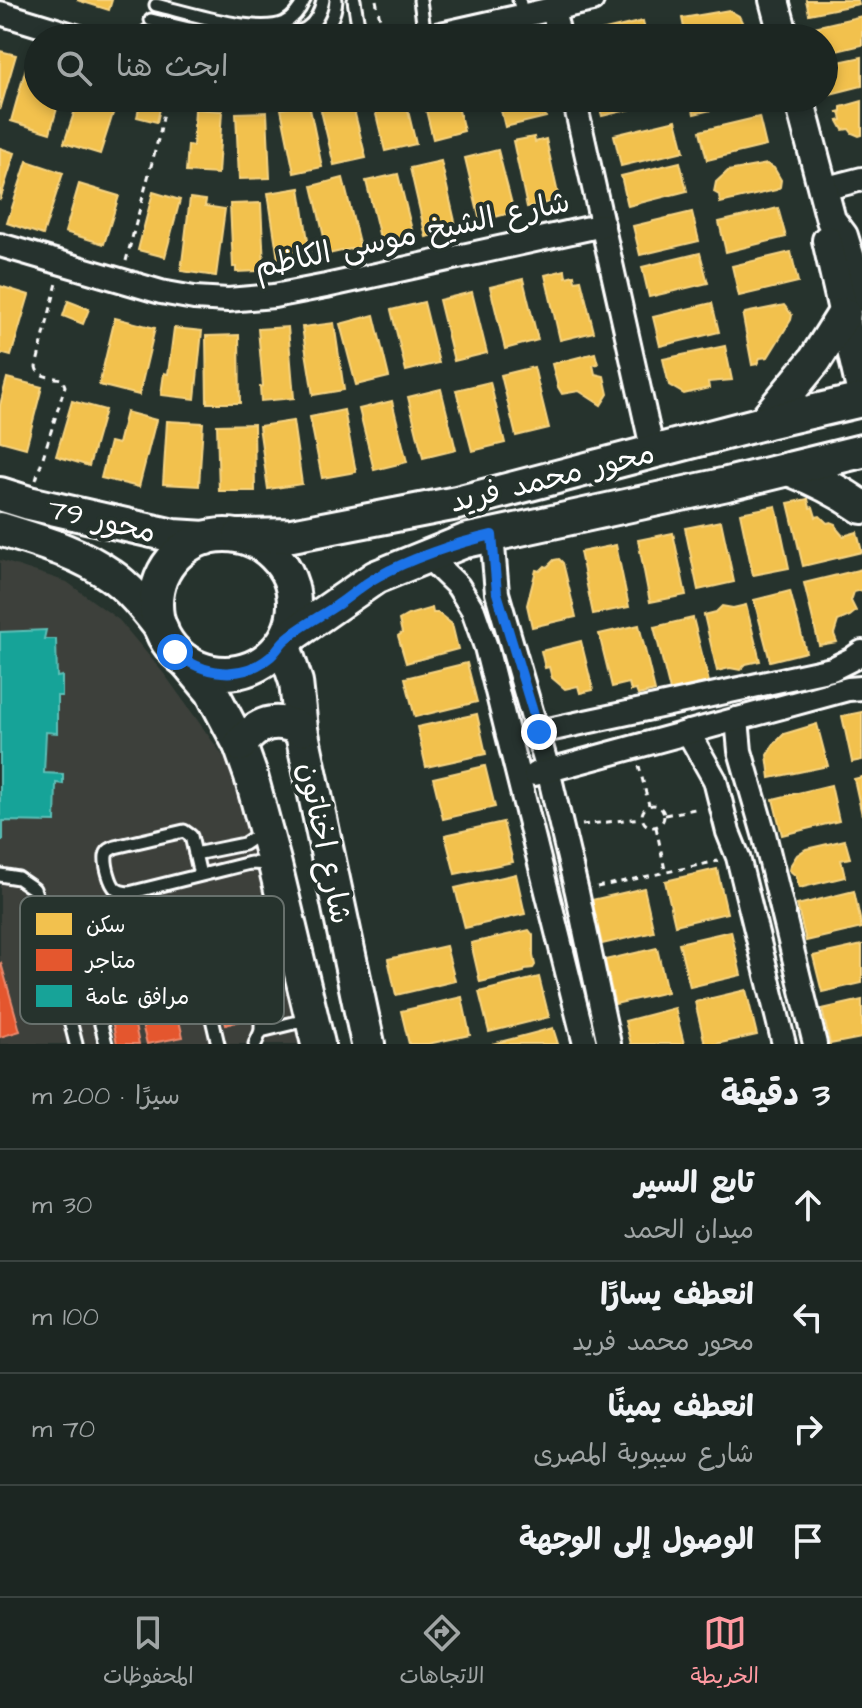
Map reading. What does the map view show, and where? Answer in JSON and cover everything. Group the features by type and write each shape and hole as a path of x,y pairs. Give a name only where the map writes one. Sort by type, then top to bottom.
{"main road":[{"path":"763,423 815,360 857,301"},
{"name":"محور محمد فريد","path":"240,536 292,535 457,503 862,397"},
{"name":"محور محمد فريد","path":"284,642 376,577 426,555 478,538 862,451"},
{"path":"789,469 817,480 862,507"},
{"name":"محور 79","path":"15,499 174,536 206,538"},
{"path":"457,503 478,538"},
{"name":"محور 79","path":"0,529 54,547 110,574 161,628"},
{"path":"223,535 240,536 258,543 285,568 295,605 284,642 271,657 256,667 220,673 186,661 167,641 156,610 157,591 163,573 174,557 189,545 223,535"},
{"name":"شارع اخناتون","path":"284,642 296,682 301,729 368,1044"},
{"name":"شارع اخناتون","path":"186,661 212,692 240,745 283,896"},
{"path":"240,745 260,726 274,722 288,723 301,729"},
{"name":"شارع اخناتون","path":"284,902 314,1032"}],"street":[{"path":"469,24 521,8 553,10 592,0"},
{"path":"774,0 780,24"},
{"path":"553,10 556,24"},
{"path":"0,13 36,24"},
{"path":"577,112 653,452"},
{"path":"803,112 831,220 827,239 857,301 862,397"},
{"path":"823,189 862,179"},
{"name":"شارع الشيخ موسى الكاظم","path":"0,245 161,292 228,300 274,296 326,286 603,225"},
{"path":"478,538 539,732 609,1044"},
{"path":"426,555 458,586 473,610 486,647 585,1044"},
{"path":"539,732 832,669 862,652"},
{"path":"520,779 848,689 862,688"},
{"path":"737,719 740,751 764,834 815,1044"},
{"path":"688,732 715,780 738,857 784,1044"}],"lane":[{"path":"279,24 296,15 304,0"},
{"path":"311,24 318,16 323,0"},
{"path":"329,24 336,10 336,0"},
{"path":"354,0 358,24"},
{"path":"420,0 423,24"},
{"path":"156,5 242,24"},
{"path":"195,854 244,844 265,829"},
{"path":"200,875 191,836 179,831 115,847 109,851 106,860 112,884 124,893 200,875 250,863 275,865"},
{"path":"0,875 18,878 34,889 37,896"},
{"path":"71,1024 76,1044"},
{"path":"101,1024 106,1044"},
{"path":"215,1024 218,1044"},
{"path":"255,1044 261,1024"},
{"path":"261,1031 314,1032"}],"path":[{"path":"376,0 381,24"},
{"path":"121,280 164,112"},
{"path":"15,499 65,386 62,379 40,375 36,371 62,263"},
{"path":"634,747 649,805"},
{"path":"649,805 661,808 665,815 663,823 656,827 646,826 641,818 643,810 649,805"},
{"path":"665,815 720,805"},
{"path":"562,828 641,818"},
{"path":"656,827 665,871"},
{"path":"577,892 738,857"}],"shaded area":[{"path":"0,560 67,582 119,620 165,675 231,767 263,896 20,896 20,1024 284,1024 284,980 300,1044 0,1044"}],"building: سكن":[{"path":"77,0 112,0 109,10"},
{"path":"806,0 858,0 859,4 809,14"},
{"path":"729,10 739,16 743,24 683,24 682,18"},
{"path":"862,16 862,45 838,51 838,24 827,24"},
{"path":"0,51 16,55 0,110"},
{"path":"862,57 862,86 838,92 838,62"},
{"path":"24,75 24,112 56,112 50,133 11,121"},
{"path":"862,101 862,135 849,129 843,130 838,121 842,120 838,112 841,107"},
{"path":"74,112 114,112 100,154 64,143"},
{"path":"138,112 159,112 157,122 137,117"},
{"path":"195,112 222,112 218,174 186,172 188,145 193,146"},
{"path":"267,112 270,178 239,179 236,113"},
{"path":"282,112 311,112 322,167 294,173"},
{"path":"321,112 354,112 366,158 334,165"},
{"path":"375,112 408,112 416,144 385,151"},
{"path":"426,112 459,112 464,131 433,139"},
{"path":"501,112 545,112 546,117 505,127"},
{"path":"759,117 766,146 707,160 700,131"},
{"path":"676,120 684,151 621,166 614,135"},
{"path":"534,137 535,142 546,139 558,194 553,195 555,201 527,207 513,141"},
{"path":"0,148 15,153 0,200"},
{"path":"498,150 514,212 480,221 465,158"},
{"path":"27,161 63,173 43,235 7,223"},
{"path":"441,161 457,230 426,237 410,168"},
{"path":"680,162 687,191 628,206 621,176"},
{"path":"767,164 774,168 781,180 780,187 720,203 719,195 714,192 716,182 728,171"},
{"path":"398,174 414,238 382,246 366,181"},
{"path":"343,178 360,247 328,254 312,186"},
{"path":"79,184 119,196 104,244 65,232"},
{"path":"300,188 311,261 279,266 268,193"},
{"path":"153,192 180,200 165,257 138,250"},
{"path":"190,198 206,200 205,206 225,209 216,276 181,271"},
{"path":"261,203 264,266 260,266 258,271 236,272 236,267 233,267 230,204"},
{"path":"778,208 786,237 726,252 719,222"},
{"path":"692,212 699,241 640,255 633,226"},
{"path":"791,252 798,282 739,296 732,266"},
{"path":"700,253 708,283 649,297 642,267"},
{"path":"565,270 566,277 574,275 575,281 581,280 594,332 560,340 545,275"},
{"path":"523,279 538,340 505,349 490,287"},
{"path":"0,286 29,295 11,356 0,353"},
{"path":"472,292 487,353 454,361 439,300"},
{"path":"68,301 89,309 83,324 63,316"},
{"path":"424,302 439,363 406,371 391,310"},
{"path":"712,303 719,332 660,346 653,317"},
{"path":"784,305 792,315 791,320 768,357 760,358 757,364 752,365 743,317 745,313"},
{"path":"374,315 389,377 356,385 340,324"},
{"path":"115,318 155,328 139,395 99,385"},
{"path":"334,323 344,390 313,395 302,327"},
{"path":"288,327 294,398 261,401 260,387 263,386 258,329"},
{"path":"174,328 202,331 195,399 161,395 164,373 168,374"},
{"path":"239,335 240,403 207,403 206,336"},
{"path":"725,346 732,380 708,382 709,388 684,394 669,385 663,359"},
{"path":"595,353 598,364 593,365 595,374 604,376 608,394 601,405 579,391 562,394 552,364"},
{"path":"534,367 549,428 516,436 501,375"},
{"path":"7,378 42,387 26,448 0,441 0,405"},
{"path":"490,382 505,443 472,451 456,390"},
{"path":"441,389 456,450 423,458 408,397"},
{"path":"72,401 105,410 89,466 56,456"},
{"path":"392,401 407,462 374,470 359,409"},
{"path":"344,410 356,472 322,478 310,417"},
{"path":"126,412 156,420 139,487 101,478 110,442 118,444"},
{"path":"167,421 203,423 199,486 163,484"},
{"path":"293,421 302,484 268,489 259,426"},
{"path":"254,424 255,491 219,491 217,425"},
{"path":"808,499 816,517 836,524 843,536 857,532 862,552 803,566 788,503"},
{"path":"776,506 789,568 753,575 740,513"},
{"path":"721,521 734,582 698,590 685,528"},
{"path":"673,533 686,595 650,602 638,540"},
{"path":"616,545 629,607 593,614 580,552"},
{"path":"559,559 563,563 576,617 532,627 527,605 536,570 540,571"},
{"path":"862,569 862,590 854,592 851,601 856,611 838,621 834,634 837,642 819,645 804,583"},
{"path":"790,591 806,652 770,661 754,600"},
{"path":"746,605 760,661 746,664 740,670 730,668 717,671 704,615 716,612 722,606 733,608"},
{"path":"432,608 433,613 438,613 452,624 458,649 406,663 398,636 402,633 399,620"},
{"path":"693,618 709,682 670,691 654,627"},
{"path":"639,625 655,691 638,695 636,690 631,691 629,683 612,687 599,634"},
{"path":"581,641 593,690 580,693 578,686 565,689 552,678 549,667 545,668 541,651"},
{"path":"467,663 477,702 415,717 405,678"},
{"path":"862,712 862,760 852,762 842,716"},
{"path":"477,714 486,754 426,767 417,727"},
{"path":"817,724 828,766 770,778 767,755 773,745 784,734"},
{"path":"485,766 495,807 443,819 433,778"},
{"path":"862,777 862,815 854,779"},
{"path":"831,785 839,821 782,835 773,799"},
{"path":"503,822 513,862 455,874 445,835"},
{"path":"845,840 850,858 841,860 845,877 799,888 796,876 789,870 797,855 806,849"},
{"path":"717,869 727,913 675,925 665,881"},
{"path":"516,874 525,914 465,928 455,888"},
{"path":"644,888 654,932 602,944 592,900"},
{"path":"854,891 862,928 806,941 797,905"},
{"path":"529,930 533,935 533,968 480,982 471,943"},
{"path":"731,931 741,975 690,987 679,943"},
{"path":"862,945 862,983 822,992 813,956"},
{"path":"446,946 455,981 396,995 388,959"},
{"path":"657,948 667,992 615,1004 605,960"},
{"path":"539,977 549,1017 489,1032 479,992"},
{"path":"746,990 757,1035 705,1044 695,1002"},
{"path":"462,997 470,1035 428,1044 409,1044 401,1011"},
{"path":"862,1000 862,1038 830,1044 822,1009"},
{"path":"675,1008 684,1044 631,1044 625,1021"},
{"path":"553,1028 558,1044 492,1044"}],"building: متاجر":[{"path":"0,964 20,1031 0,1037"},
{"path":"113,1024 135,1024 139,1044 117,1044"},
{"path":"142,1024 180,1024 183,1037 147,1044"}],"building: مرافق عامة":[{"path":"46,630 44,639 56,639 57,677 62,676 62,696 57,696 57,733 46,732 44,773 63,774 63,784 56,783 55,822 3,821 3,840 0,840 0,632"}],"route":[{"path":"175,652 202,669 220,673 256,667 271,657 285,640 376,577 426,555 492,535 497,593 539,732"}]}
